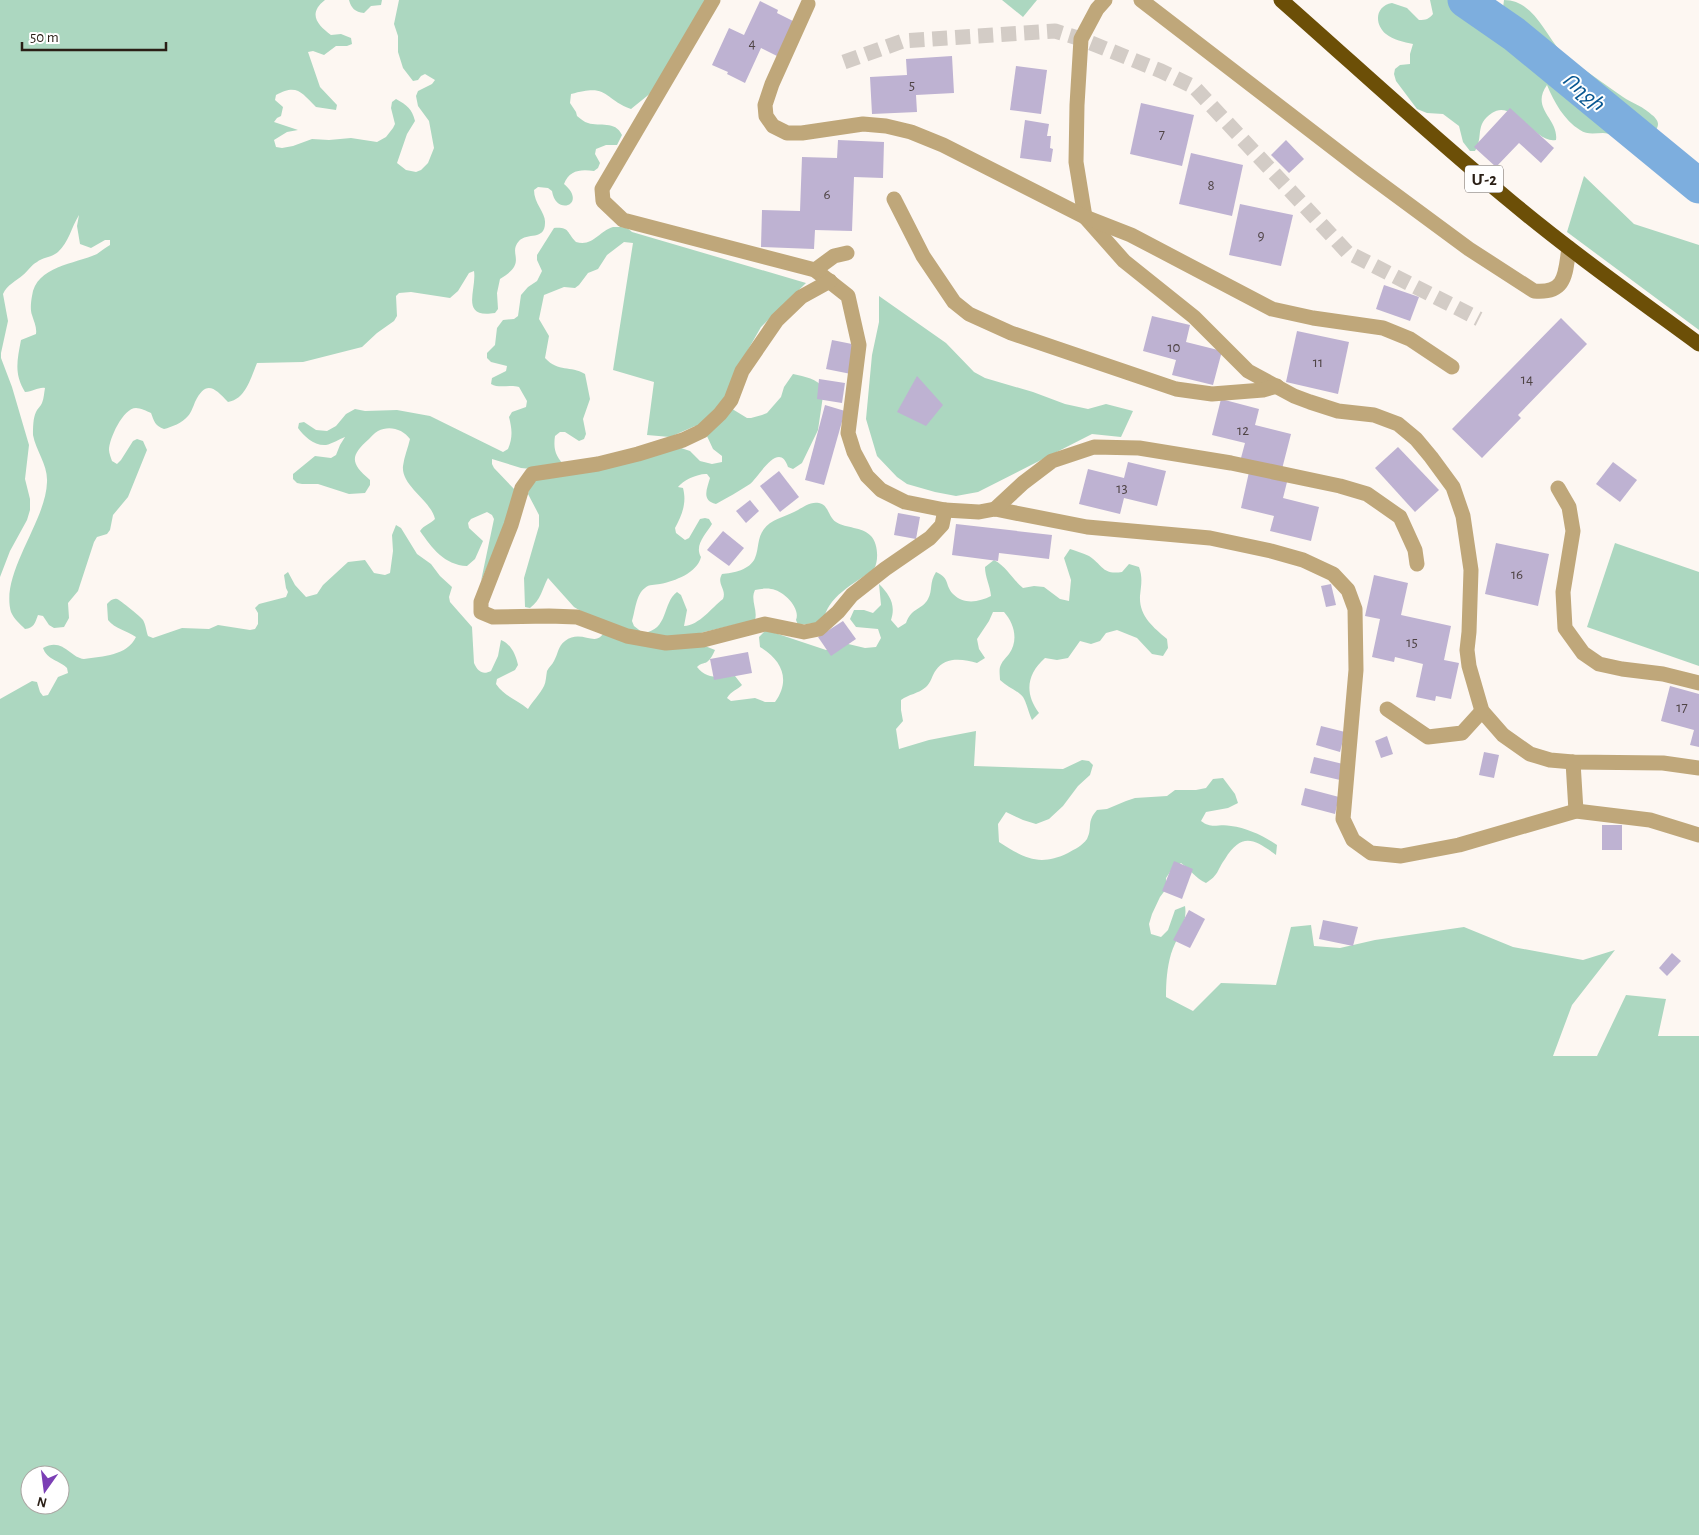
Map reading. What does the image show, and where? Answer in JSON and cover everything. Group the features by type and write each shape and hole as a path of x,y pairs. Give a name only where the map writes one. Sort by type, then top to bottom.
{"highway":[{"name":"Մ-2","path":"1281,0 1425,129 1509,200 1569,248 1699,344"}],"street":[{"path":"713,0 602,190 603,201 623,220 815,270 848,296 859,345 848,433 854,452 867,476 881,490 905,502 945,510 979,512 995,509 1086,527 1210,538 1303,560 1333,574 1348,590 1355,610 1356,670 1343,818 1353,840 1371,853 1401,856 1459,845 1576,811 1650,820 1699,835"},
{"path":"1105,0 1097,9 1081,39 1076,105 1076,162 1085,217 1124,261 1194,317 1248,371 1294,396 1338,411 1374,415 1398,424 1416,438 1453,487 1463,516 1472,570 1467,650 1469,666 1482,711 1503,735 1530,754 1550,760 1572,762 1663,762 1699,768"},
{"path":"1141,0 1362,170 1469,249 1534,291 1545,292 1555,289 1561,284 1565,276 1569,248"},
{"path":"808,4 772,84 765,105 766,116 773,126 787,133 810,132 863,124 886,126 911,132 943,145 1085,217 1131,235 1272,309 1313,318 1383,328 1410,339 1452,367"},
{"path":"894,199 923,256 948,294 954,302 975,318 1011,333 1176,389 1212,394 1263,390 1277,386"},
{"path":"815,270 834,256 847,252"},
{"path":"830,281 801,297 777,320 742,371 731,400 702,432 683,440 598,464 532,474 522,488 511,525 481,602 481,612 493,617 577,617 627,636 666,643 703,640 765,624 804,632 818,629 838,612 852,595 930,538 942,525 945,510"},
{"path":"995,509 1023,483 1052,461 1094,447 1139,448 1231,463 1340,486 1368,494 1400,516 1415,550 1417,564"},
{"path":"1558,488 1569,507 1573,531 1563,592 1565,628 1583,653 1599,664 1663,674 1699,683"},
{"path":"1387,709 1428,736 1462,733 1482,711"},
{"path":"1572,762 1576,811"}],"green space":[{"path":"0,0 325,0 317,10 316,19 331,35 341,34 351,38 352,44 336,46 324,55 313,51 308,52 320,87 337,105 336,110 316,107 299,91 283,91 276,95 275,100 283,107 281,116 274,122 298,130 287,132 274,140 276,147 293,146 312,139 351,138 377,142 386,137 395,124 391,108 392,102 396,99 408,108 415,121 407,134 397,163 406,170 416,172 428,163 434,148 429,121 418,106 416,96 418,91 432,84 435,80 425,74 418,80 413,81 403,68 398,52 398,36 394,24 399,0 713,0 652,92 631,109 599,91 592,90 571,94 570,103 577,116 588,123 615,127 622,135 617,145 606,145 596,149 595,154 600,163 598,168 594,171 585,170 572,173 566,179 564,184 571,191 573,197 572,202 568,205 559,204 552,191 548,188 538,187 534,190 536,200 545,219 544,229 539,234 522,238 516,246 516,263 514,268 500,279 497,293 498,309 495,313 484,314 477,312 473,307 474,271 469,273 458,291 450,298 411,292 399,293 396,296 397,316 394,321 362,347 303,362 257,363 244,392 239,397 228,402 211,388 203,390 188,416 174,426 161,428 155,423 151,413 139,408 131,409 126,413 111,439 109,450 112,461 117,464 133,441 137,439 143,441 147,450 128,497 113,515 110,530 107,534 97,537 94,542 78,591 68,603 69,618 64,627 54,628 49,625 43,616 38,615 35,623 25,629 11,612 9,597 17,564 45,497 47,476 33,435 34,417 42,403 45,388 25,392 19,379 17,367 21,340 36,334 36,327 31,313 31,303 35,286 41,278 58,268 97,254 110,245 110,240 105,240 91,248 80,244 77,226 79,215 62,248 53,255 35,263 9,286 3,294 8,321 1,358 12,387 29,445 25,479 30,499 30,510 0,577"},
{"path":"349,0 382,0 381,5 371,6 364,13 354,9"},
{"path":"1002,0 1037,0 1023,17"},
{"path":"1430,0 1483,0 1485,10 1510,46 1530,61 1536,62 1539,58 1534,43 1512,21 1503,8 1504,0 1514,1 1523,6 1537,19 1565,56 1654,117 1658,123 1656,130 1651,134 1634,136 1583,132 1564,116 1547,85 1542,101 1556,133 1556,140 1548,140 1517,116 1500,110 1492,113 1483,122 1478,146 1475,151 1470,151 1463,142 1459,126 1443,114 1427,113 1417,109 1396,81 1395,69 1400,65 1410,64 1413,44 1389,36 1379,25 1379,11 1392,3 1407,8 1419,20 1427,19 1433,14"},
{"path":"1584,176 1634,224 1699,245 1699,330 1567,232"},
{"path":"621,227 632,232 806,283 761,327 733,376 729,407 747,418 767,413 781,397 784,387 793,374 814,380 821,385 824,389 818,430 802,463 793,469 788,467 784,459 774,458 750,484 716,504 708,500 706,494 710,478 707,474 691,477 678,487 683,488 684,504 682,514 675,528 676,533 685,540 689,538 700,519 709,519 712,524 700,544 699,553 701,557 699,563 690,572 679,578 666,583 648,586 642,591 632,621 634,626 643,633 651,631 661,622 672,597 677,592 681,595 687,610 684,626 695,623 723,599 724,592 720,581 722,574 741,570 753,562 760,536 767,526 773,521 809,504 822,504 836,522 858,529 871,536 876,547 877,561 874,569 836,598 826,613 824,622 798,625 796,610 790,600 776,590 763,589 755,590 755,620 693,636 705,646 715,650 707,662 697,667 701,671 714,677 735,676 742,685 727,698 731,701 755,698 765,702 775,702 780,694 783,678 782,671 774,658 760,647 759,637 766,630 826,650 836,648 844,643 865,648 876,647 881,638 878,629 856,627 850,619 854,610 864,610 873,613 881,605 879,584 891,600 893,610 891,620 898,628 906,623 914,611 926,603 936,572 946,579 950,590 957,597 967,601 982,600 991,596 985,567 994,560 1023,588 1044,587 1060,599 1069,601 1071,580 1064,558 1070,549 1094,559 1106,571 1122,572 1129,564 1139,567 1141,578 1140,603 1144,615 1167,639 1168,648 1163,656 1152,654 1137,638 1117,630 1106,633 1100,641 1091,644 1080,641 1068,658 1057,660 1045,658 1031,677 1031,698 1039,713 1032,720 1023,697 1000,680 1000,667 1012,649 1014,632 1013,626 1004,612 993,612 977,639 979,649 985,658 977,663 966,660 944,662 926,687 901,700 903,721 896,729 899,749 929,740 976,731 974,766 1063,769 1082,760 1089,761 1093,765 1090,775 1049,819 1036,824 1006,812 998,824 999,842 1032,859 1040,860 1058,857 1081,845 1087,839 1092,818 1097,810 1107,809 1135,798 1167,796 1175,790 1206,788 1213,779 1223,778 1235,794 1238,803 1228,808 1206,812 1201,821 1212,826 1226,825 1255,833 1277,845 1276,855 1255,842 1243,842 1231,850 1216,875 1206,883 1181,863 1172,869 1166,878 1166,889 1160,897 1149,924 1151,934 1161,937 1168,930 1175,910 1185,906 1185,919 1171,954 1166,997 1193,1011 1221,983 1276,985 1291,927 1311,925 1314,946 1340,948 1375,940 1464,927 1513,947 1583,960 1615,950 1572,1005 1553,1056 1597,1056 1626,995 1666,999 1658,1036 1699,1036 1699,1535 0,1535 0,699 32,681 37,682 43,696 48,695 58,677 68,673 64,665 45,652 43,648 50,645 61,646 79,658 84,659 114,654 127,648 136,637 108,620 107,604 113,599 119,600 141,618 145,624 148,636 153,638 182,628 209,629 218,625 250,630 255,629 258,624 258,613 255,608 259,604 286,597 288,592 284,575 288,572 295,585 306,597 317,594 323,585 348,562 365,560 374,573 385,575 390,573 393,551 392,535 396,525 401,528 417,554 431,564 452,587 449,597 450,602 472,627 474,663 477,669 483,673 491,671 498,656 501,640 510,647 518,665 515,670 497,679 496,684 507,695 528,709 544,686 547,671 563,643 572,637 599,638 606,626 574,607 548,578 537,601 530,608 525,607 524,578 539,526 539,515 528,494 533,475 531,469 521,468 492,459 494,468 516,491 516,501 481,581 494,519 492,515 487,512 471,519 468,523 469,528 483,541 475,559 467,566 445,559 439,554 420,531 435,519 428,506 411,487 404,473 403,466 410,439 404,433 391,428 382,429 375,433 358,450 355,460 356,464 370,480 370,485 365,493 349,494 318,484 297,483 293,479 293,474 315,456 331,458 336,455 345,437 322,445 310,440 298,428 299,423 304,422 316,430 327,431 336,426 346,414 355,409 365,411 397,410 430,416 503,452 508,449 512,433 509,417 512,412 526,407 527,401 519,387 491,384 492,378 506,371 507,366 491,362 487,358 487,353 495,345 497,328 503,320 514,319 518,316 521,295 537,281 542,271 537,255 554,228 565,229 576,242 591,241 608,229","holes":["624,242 633,243 613,370 654,382 647,435 670,437 695,426 706,434 713,449 722,456 722,462 712,464 700,461 690,451 681,448 566,467 556,453 554,445 555,436 560,432 565,432 579,441 584,439 586,434 583,419 590,399 585,374 580,371 555,366 545,358 549,336 539,319 544,295 564,287 575,288 588,273 598,269 607,255"]},
{"path":"879,296 946,343 974,372 985,378 1033,392 1065,404 1088,409 1106,404 1133,411 1121,437 1092,434 978,492 956,496 907,484 897,477 877,456 866,419 872,355 879,322"},
{"path":"1615,543 1699,572 1699,666 1587,627"}],"building":[{"path":"760,1 778,10 777,13 795,22 777,56 761,48 745,83 727,74 728,72 712,65 729,28 744,35"},
{"path":"952,56 954,93 916,95 917,112 872,114 870,77 907,75 906,59"},
{"path":"1016,66 1047,70 1041,114 1010,110"},
{"path":"1141,103 1194,115 1182,166 1130,154"},
{"path":"1510,108 1554,148 1541,163 1519,143 1496,167 1474,147"},
{"path":"1025,120 1049,124 1047,136 1051,136 1050,148 1053,149 1051,162 1020,158"},
{"path":"838,140 884,142 883,178 854,177 852,231 815,230 814,249 761,247 762,210 800,211 802,157 837,158"},
{"path":"1286,140 1304,159 1289,173 1271,155"},
{"path":"1191,153 1243,165 1232,216 1179,204"},
{"path":"1240,204 1293,215 1281,266 1229,255"},
{"path":"1384,285 1419,297 1410,321 1376,309"},
{"path":"1152,316 1190,325 1186,342 1222,351 1213,385 1172,375 1176,360 1143,351"},
{"path":"1561,318 1587,344 1518,415 1521,418 1482,458 1452,429"},
{"path":"1297,331 1349,342 1338,394 1286,382"},
{"path":"832,340 857,345 851,374 826,369"},
{"path":"917,376 943,405 926,426 897,412"},
{"path":"819,379 845,383 842,403 817,399"},
{"path":"1221,399 1259,409 1255,425 1291,434 1282,469 1241,458 1245,443 1212,435"},
{"path":"825,405 845,411 824,485 805,480"},
{"path":"1398,447 1439,490 1415,512 1375,468"},
{"path":"1128,462 1166,471 1157,506 1124,498 1120,514 1079,504 1088,469 1124,478"},
{"path":"1613,462 1637,480 1620,502 1596,484"},
{"path":"779,471 799,497 780,512 760,486"},
{"path":"1249,472 1287,482 1283,498 1319,507 1311,541 1270,531 1274,516 1241,508"},
{"path":"750,500 759,511 746,523 736,511"},
{"path":"898,513 920,517 916,539 894,535"},
{"path":"956,524 1052,535 1049,559 999,553 998,561 952,555"},
{"path":"723,531 744,548 729,566 707,550"},
{"path":"1496,543 1549,554 1538,606 1485,594"},
{"path":"1374,575 1408,583 1401,615 1451,626 1444,660 1459,663 1451,699 1436,696 1435,701 1416,697 1423,664 1395,657 1394,662 1372,657 1380,619 1365,616"},
{"path":"1331,584 1336,605 1326,607 1321,586"},
{"path":"843,621 856,639 831,656 818,637"},
{"path":"748,652 752,673 714,680 710,659"},
{"path":"1670,686 1699,694 1699,747 1690,745 1694,730 1661,721"},
{"path":"1321,726 1345,732 1340,752 1316,745"},
{"path":"1387,736 1393,754 1381,758 1375,741"},
{"path":"1484,752 1499,755 1494,778 1479,775"},
{"path":"1314,757 1343,764 1340,780 1310,773"},
{"path":"1305,788 1339,797 1335,814 1301,805"},
{"path":"1602,825 1622,825 1622,850 1602,850"},
{"path":"1174,861 1193,869 1182,899 1162,891"},
{"path":"1189,910 1205,919 1190,948 1173,940"},
{"path":"1323,920 1358,927 1353,946 1319,939"},
{"path":"1672,953 1681,961 1667,976 1659,968"}],"waterway":[{"name":"Ողջի","path":"1465,0 1514,34 1699,186"}],"tunnel":[{"path":"844,62 903,41 1055,31 1081,39 1161,71 1194,87 1347,252 1479,319"}]}
